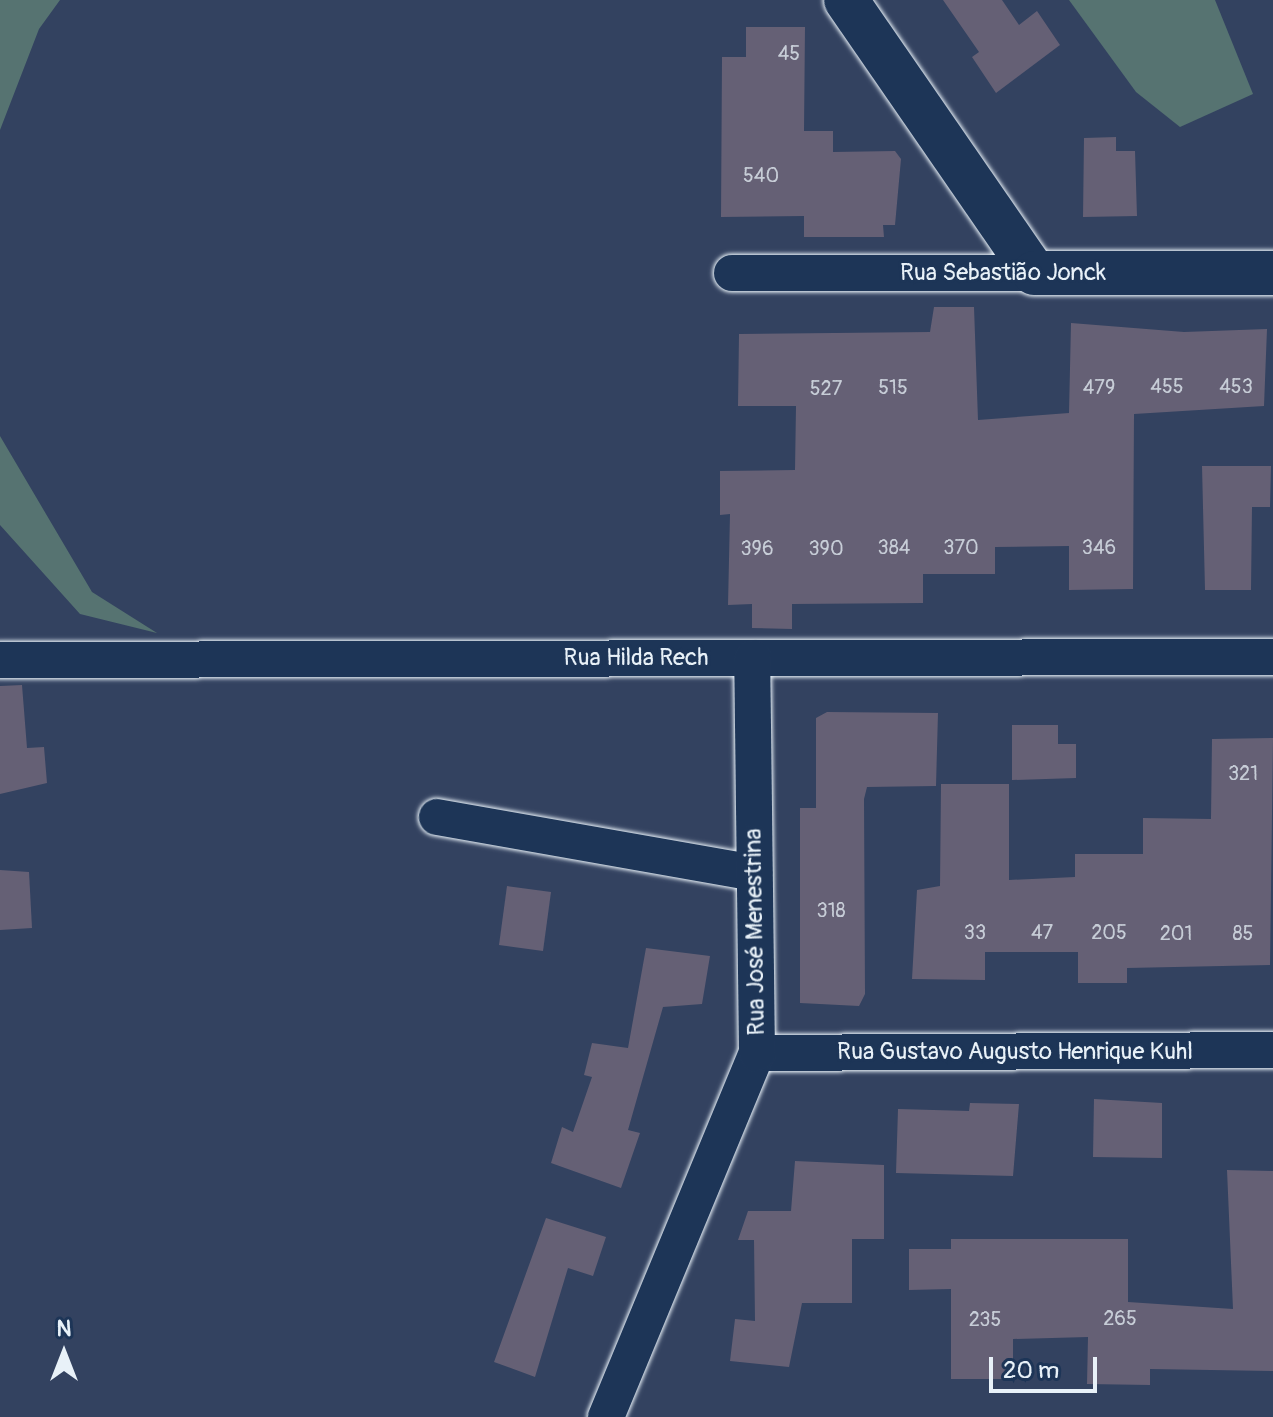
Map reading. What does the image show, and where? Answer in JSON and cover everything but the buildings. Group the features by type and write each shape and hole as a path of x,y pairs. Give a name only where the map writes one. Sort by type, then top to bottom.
{"street":[{"path":"846,0 1034,273"},
{"name":"Rua Sebastião Jonck","path":"732,273 1273,273"},
{"name":"Rua Hilda Rech","path":"0,660 1273,657"},
{"name":"Rua José Menestrina","path":"606,1417 757,1053 752,658"},
{"path":"437,817 754,873"},
{"name":"Rua Gustavo Augusto Henrique Kuhl","path":"757,1053 1273,1050"}],"green space":[{"path":"0,0 60,0 39,29 0,130"},
{"path":"1069,0 1215,0 1253,94 1180,127 1136,92"},
{"path":"0,436 92,592 157,633 80,614 0,525"}]}
